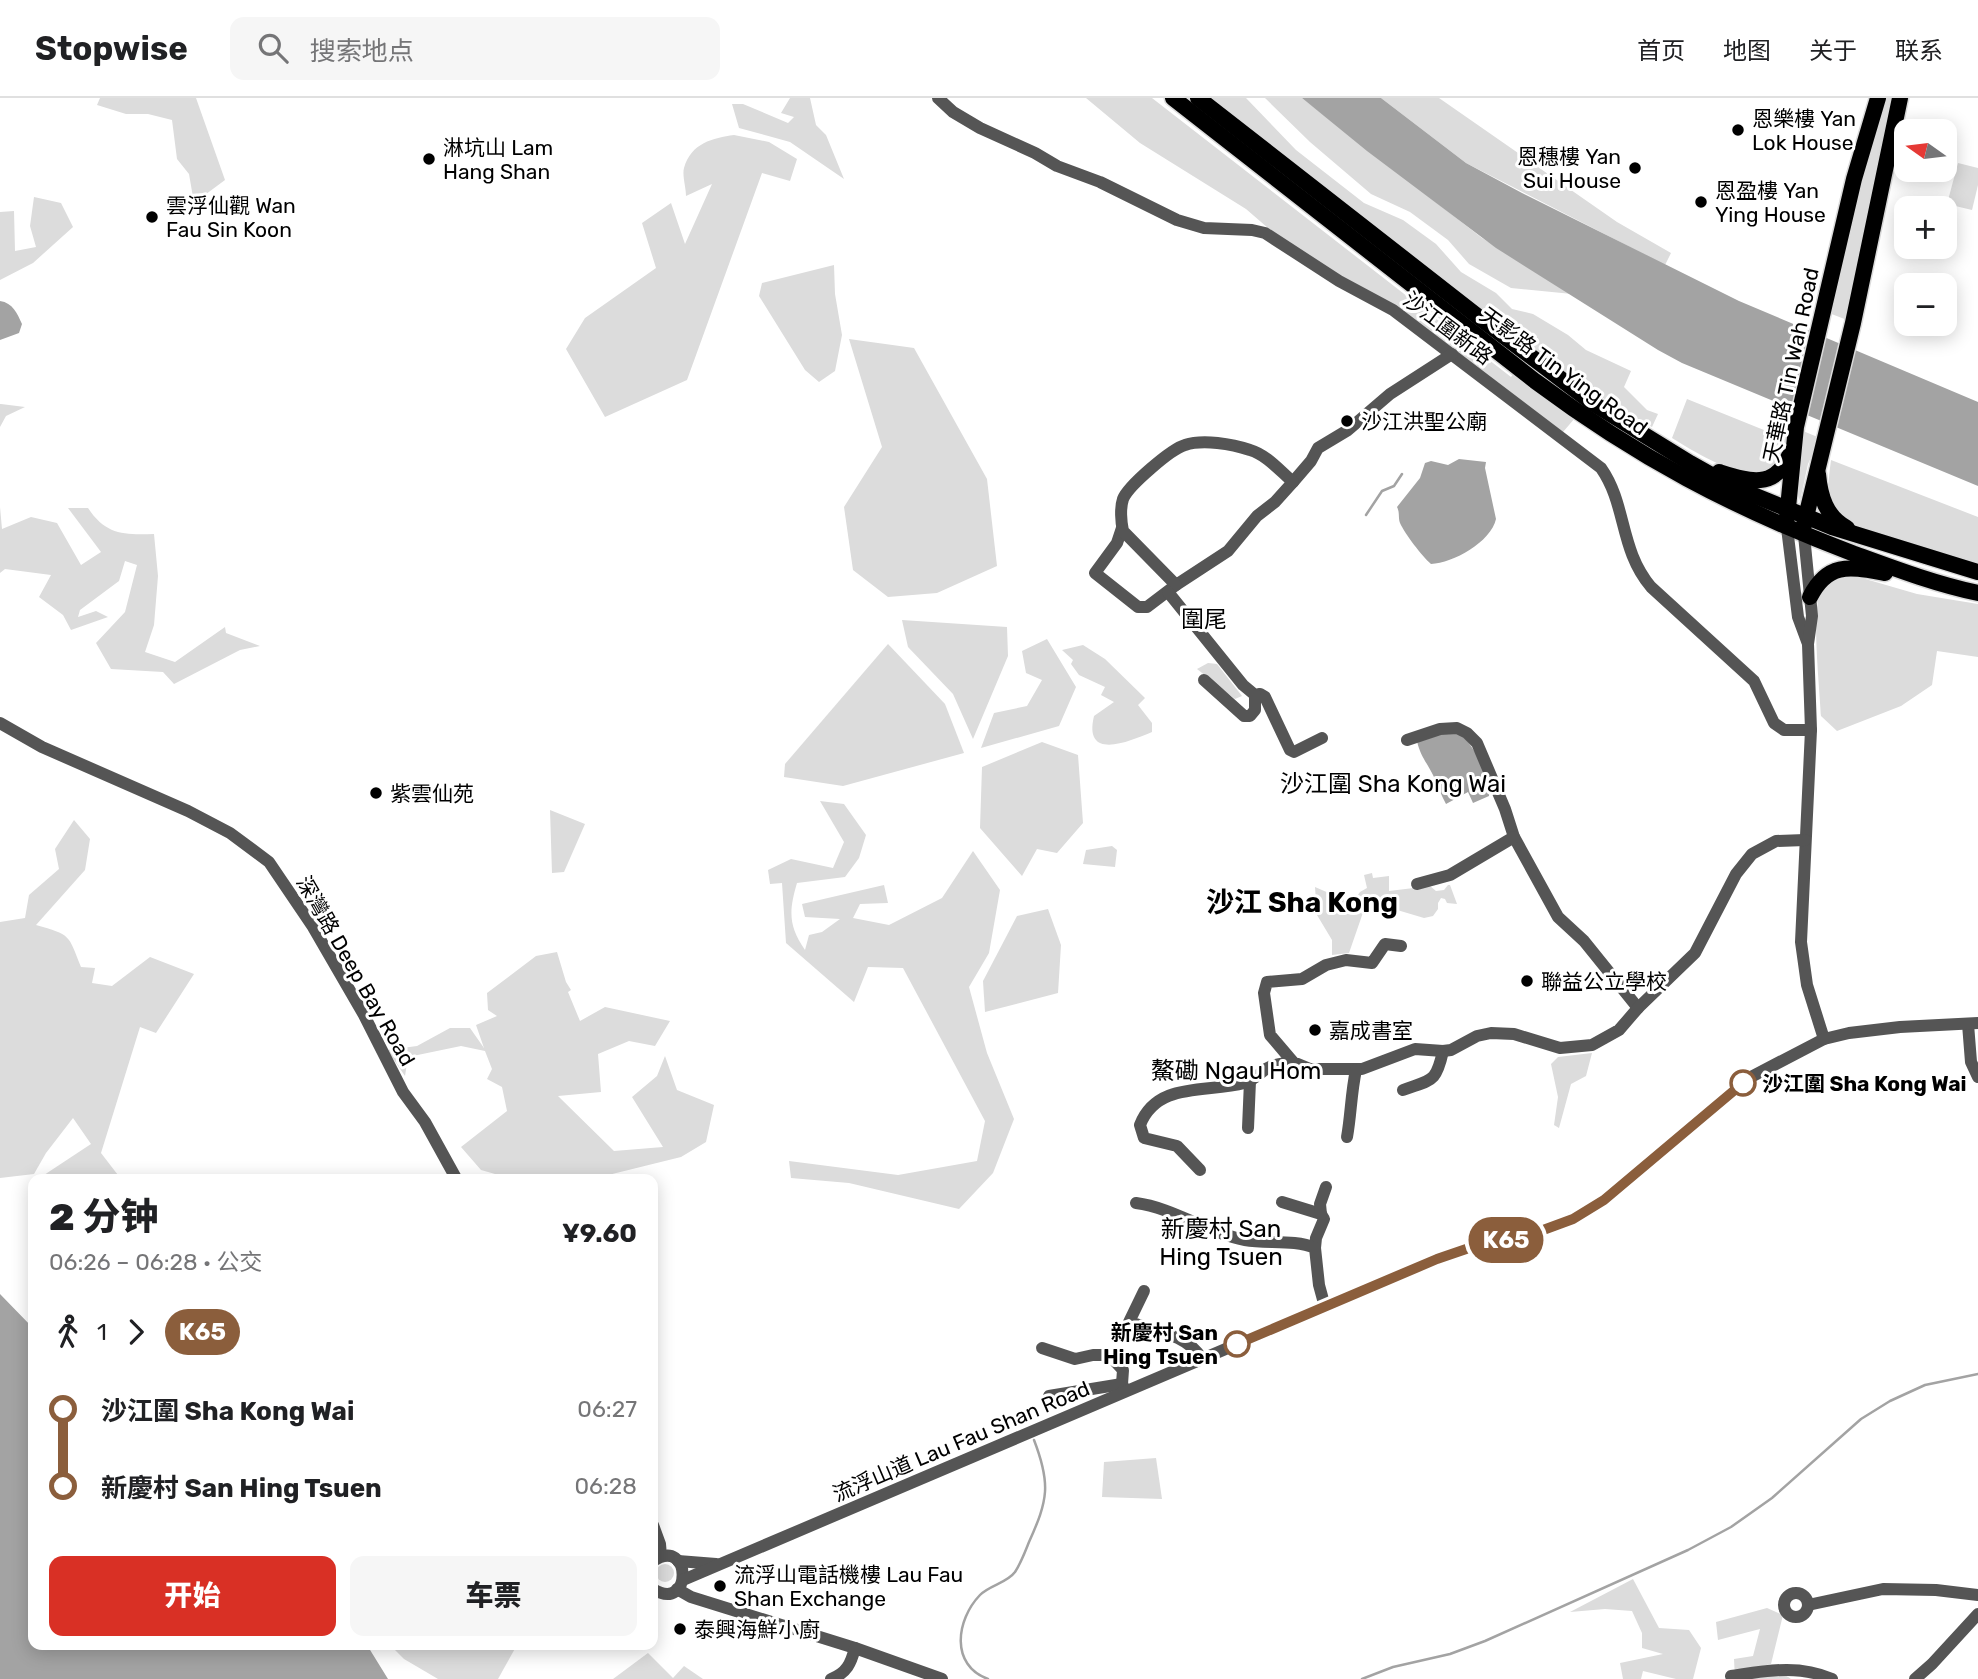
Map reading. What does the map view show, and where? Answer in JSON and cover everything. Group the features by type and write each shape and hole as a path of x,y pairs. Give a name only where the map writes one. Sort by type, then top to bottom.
{"main road":[{"name":"天影路 Tin Ying Road","path":"1173,98 1585,418 1691,482 1787,528 1933,581 1978,593"},
{"name":"天影路 Tin Ying Road","path":"1198,98 1594,404 1690,463 1731,486 1805,517 1978,572"},
{"path":"1860,156 1868,98"},
{"name":"天華路 Tin Wah Road","path":"1787,528 1796,427 1860,156 1878,98"},
{"name":"天華路 Tin Wah Road","path":"1804,535 1805,517 1853,323 1900,98"},
{"path":"1886,162 1906,98"},
{"path":"1690,463 1738,478 1765,480 1779,472 1793,447"},
{"path":"1819,461 1820,491 1826,509 1840,525 1862,537"},
{"path":"1810,597 1828,574 1846,568 1933,581"}],"street":[{"name":"沙江圍新路","path":"938,98 953,112 980,128 1177,220 1205,229 1252,230 1265,233 1339,281 1394,310 1601,468 1611,486 1629,552 1641,575 1754,681 1774,723 1784,730 1811,730"},
{"path":"1293,482 1263,456 1246,449 1215,444 1185,445 1140,479 1127,494 1123,500 1122,528 1117,544 1095,573 1138,607 1147,607 1228,551 1257,516 1275,502 1293,482 1318,449 1348,430 1390,394 1452,354"},
{"path":"1122,528 1172,588 1243,685 1255,695 1265,696 1290,751 1294,752 1322,738"},
{"name":"天華路 Tin Wah Road","path":"1787,528 1797,617 1808,644"},
{"name":"天華路 Tin Wah Road","path":"1804,535 1812,617 1808,644 1811,730 1801,911 1802,957 1807,985 1824,1039"},
{"path":"1204,680 1244,716 1250,716 1255,710 1255,695"},
{"name":"深灣路 Deep Bay Road","path":"0,723 42,747 188,811 230,833 269,862 313,927 364,1015 403,1092 425,1122 454,1174"},
{"path":"1407,740 1440,729 1457,728 1468,733 1479,748 1514,837 1563,923 1584,942 1638,1008"},
{"path":"1416,884 1450,875 1514,837"},
{"path":"1200,1170 1177,1146 1144,1138 1140,1129 1142,1119 1154,1105 1172,1093 1250,1081 1271,1066 1293,1062 1319,1070 1356,1070 1415,1049 1443,1051 1477,1036 1491,1033 1527,1037 1548,1046 1575,1048 1605,1039 1619,1030 1695,953 1746,860 1770,842 1805,840"},
{"path":"1293,1062 1277,1045 1268,1027 1264,993 1267,982 1302,979 1326,965 1346,960 1372,963 1385,944 1401,946"},
{"path":"1973,1024 1971,1062 1978,1077"},
{"name":"流浮山道 Lau Fau Shan Road","path":"680,1584 1124,1388 1202,1359 1437,1259 1472,1247 1535,1233 1583,1213 1604,1200 1749,1078 1824,1039 1900,1027 1973,1024"},
{"path":"1403,1090 1432,1079 1438,1071 1443,1051"},
{"path":"1347,1137 1356,1070"},
{"path":"1248,1128 1250,1081"},
{"path":"1325,1307 1319,1285 1315,1248 1324,1219 1320,1204 1326,1186"},
{"path":"1282,1202 1321,1214"},
{"path":"1136,1203 1167,1211 1243,1240 1315,1248"},
{"path":"1144,1291 1126,1325 1186,1341 1196,1349 1202,1359"},
{"path":"1042,1348 1075,1359 1093,1354 1109,1355 1123,1370 1124,1388 1049,1396"},
{"name":"流浮山道 Lau Fau Shan Road","path":"658,1559 668,1556 678,1561 723,1564"},
{"path":"658,1591 666,1594 680,1584 684,1573 678,1561"},
{"path":"680,1584 691,1597 855,1648 942,1679"},
{"path":"1808,1605 1882,1589 1936,1590 1978,1595"},
{"path":"1915,1679 1978,1614"},
{"path":"831,1679 841,1675 850,1664 855,1648"},
{"path":"1731,1676 1774,1669 1815,1672 1832,1679"}],"shaded area":[{"path":"100,98 196,98 225,180 194,203 189,174 177,159 172,120 148,114 126,114 97,105"},
{"path":"790,98 810,98 816,125 826,135 844,179 790,142 739,128 732,104 743,104 788,123 794,117 781,113"},
{"path":"1086,98 1152,98 1511,377 1515,372 1575,418 1563,432 1268,228 1246,209 1140,143"},
{"path":"1212,98 1246,98 1296,150 1364,203 1403,220 1436,244 1461,272 1496,293 1512,309 1533,314 1568,335 1586,350 1631,371 1624,387 1647,410 1658,414 1652,427 1606,400 1541,354"},
{"path":"1265,98 1302,98 1482,238 1572,294 1511,288 1469,264 1448,240 1410,212 1371,194 1310,142"},
{"path":"1302,98 1381,98 1466,163 1522,193 1739,301 1978,402 1978,486 1682,363 1658,350 1496,248 1367,151"},
{"path":"1381,98 1439,98 1617,222 1671,253 1665,265 1466,163"},
{"path":"1885,98 1893,98 1847,320 1829,313 1854,203"},
{"path":"734,135 769,142 797,159 790,181 762,173 687,380 605,417 566,349 585,318 656,268 642,223 671,203 685,244 712,184 686,196 684,171 687,160 697,147 704,143"},
{"path":"1958,163 1978,168 1978,185 1972,210 1957,206 1957,196 1949,196 1953,182 1957,182"},
{"path":"34,197 61,203 73,227 33,263 0,280 0,212 14,211 15,251 36,247 30,226"},
{"path":"834,265 835,294 842,335 835,371 819,382 805,370 759,296 762,283"},
{"path":"0,301 11,306 22,324 19,333 0,340"},
{"path":"849,339 914,348 987,479 997,566 937,593 888,597 853,570 844,507 882,447"},
{"path":"1687,399 1789,440 1787,451 1767,475 1728,467 1707,458 1672,438"},
{"path":"0,404 25,407 6,416 0,427"},
{"path":"1803,431 1820,438 1808,464 1800,501 1795,485"},
{"path":"1459,459 1486,462 1496,519 1487,536 1470,550 1450,560 1431,564 1402,528 1397,507 1420,478 1425,463 1431,461 1448,465"},
{"path":"1831,460 1978,517 1978,563 1851,525 1832,504 1829,489"},
{"path":"0,507 2,529 31,517 57,523 81,565 101,552 68,508 88,508 102,524 116,531 154,534 158,576 154,625 145,652 175,662 225,627 226,633 260,646 240,650 174,684 163,672 111,669 96,643 125,612 137,565 125,561 119,581 80,610 78,617 96,611 108,617 71,630 63,615 39,597 51,575 5,569 0,573"},
{"path":"1855,576 1917,594 1978,604 1978,657 1937,651 1932,685 1901,706 1837,731 1821,716 1817,607 1819,598 1829,585"},
{"path":"902,620 1007,627 1008,656 973,739 953,694 908,647"},
{"path":"1047,639 1076,687 1059,726 981,748 994,713 1027,706 1042,680 1026,673 1022,651"},
{"path":"888,644 945,704 964,753 843,786 784,777 785,764"},
{"path":"1083,645 1105,659 1145,698 1138,705 1152,723 1152,732 1111,745 1102,744 1095,739 1092,730 1094,716 1114,702 1101,695 1105,687 1079,675 1071,664 1073,660 1062,650"},
{"path":"1208,663 1217,664 1242,696 1235,699 1197,669"},
{"path":"1451,731 1460,734 1476,754 1487,781 1489,796 1473,803 1468,792 1446,804 1417,741"},
{"path":"1042,742 1078,755 1083,823 1057,853 1037,849 1022,876 980,828 982,767"},
{"path":"820,801 844,804 866,835 859,858 845,877 797,883 792,901 792,918 795,933 805,950 809,935 822,932 840,919 805,917 802,904 884,885 888,903 860,904 853,918 889,925 942,898 973,851 1000,890 989,953 969,987 987,1053 1014,1119 993,1173 959,1209 849,1183 791,1178 789,1161 898,1175 977,1161 985,1121 903,968 868,967 854,1002 786,943 782,883 770,884 768,870 791,859 833,868 844,842"},
{"path":"550,810 585,824 564,872 552,873"},
{"path":"74,820 90,839 85,870 36,925 67,937 81,967 95,968 92,983 112,986 150,957 194,974 156,1033 140,1027 101,1153 117,1174 46,1174 91,1144 73,1118 46,1153 34,1174 0,1178 0,922 25,918 29,895 59,869 55,849"},
{"path":"1112,846 1117,850 1115,867 1083,864 1086,850"},
{"path":"1372,873 1373,878 1389,876 1389,891 1430,886 1436,891 1444,890 1450,885 1457,904 1447,903 1441,898 1433,916 1424,918 1367,901 1349,953 1332,955 1332,940 1317,915 1315,887 1352,903 1360,892 1367,888 1364,875"},
{"path":"1048,909 1061,945 1058,993 985,1012 983,981 1017,916"},
{"path":"557,952 571,990 568,992 580,1021 605,1007 670,1021 655,1046 629,1041 598,1054 601,1092 558,1096 614,1151 663,1147 632,1097 657,1076 665,1056 677,1090 714,1105 706,1142 681,1157 612,1174 495,1174 481,1170 461,1147 507,1111 502,1087 487,1079 492,1069 485,1051 461,1046 408,1057 405,1076 387,1050 417,1046 450,1028 470,1028 484,1048 476,1025 497,1016 488,1010 487,993 536,956"},
{"path":"1592,1053 1586,1076 1571,1084 1559,1128 1554,1125 1558,1097 1551,1064 1558,1057"},
{"path":"0,1294 28,1323 28,1650 370,1650 388,1679 0,1679"},
{"path":"1156,1458 1162,1499 1102,1497 1104,1462"},
{"path":"669,1564 674,1569 672,1580 658,1580 658,1566"},
{"path":"1633,1579 1659,1628 1689,1630 1701,1648 1693,1679 1676,1679 1643,1671 1641,1679 1623,1679 1620,1663 1663,1654 1642,1648 1642,1633 1632,1611 1605,1609 1570,1612"},
{"path":"1767,1608 1783,1615 1771,1664 1758,1667 1784,1674 1791,1679 1735,1679 1734,1659 1753,1656 1760,1629 1718,1640 1716,1622"},
{"path":"395,1650 514,1650 498,1679 438,1679 404,1659"},
{"path":"648,1653 673,1678 684,1666 703,1679 613,1679"}],"waterway":[{"path":"1366,515 1382,491 1394,486 1402,474"},
{"path":"1362,1679 1393,1667 1450,1654 1485,1641 1688,1550 1731,1527 1772,1498 1861,1419 1890,1401 1925,1385 1978,1374"},
{"path":"988,1679 967,1663 962,1653 962,1629 972,1605 980,1595 1015,1572 1040,1515 1045,1481 1034,1440"}],"bus line":[{"name":"K65","path":"1237,1344 1437,1259 1472,1247 1535,1233 1573,1219 1604,1200 1743,1083"}],"place":[{"name":"恩樂樓 Yan Lok House","path":"1738,130"},
{"name":"淋坑山 Lam Hang Shan","path":"429,159"},
{"name":"恩穗樓 Yan Sui House","path":"1635,168"},
{"name":"恩盈樓 Yan Ying House","path":"1701,202"},
{"name":"雲浮仙觀 Wan Fau Sin Koon","path":"152,217"},
{"name":"沙江洪聖公廟","path":"1347,421"},
{"name":"紫雲仙苑","path":"376,793"},
{"name":"聯益公立學校","path":"1527,981"},
{"name":"嘉成書室","path":"1315,1030"},
{"name":"沙江圍 Sha Kong Wai","path":"1743,1083"},
{"name":"新慶村 San Hing Tsuen","path":"1237,1344"},
{"name":"流浮山電話機樓 Lau Fau Shan Exchange","path":"720,1586"},
{"name":"泰興海鮮小廚","path":"680,1629"}],"district":[{"name":"圍尾","path":"1204,619"},
{"name":"沙江圍 Sha Kong Wai","path":"1393,784"},
{"name":"沙江 Sha Kong","path":"1302,902"},
{"name":"鰲磡 Ngau Hom","path":"1236,1071"},
{"name":"新慶村 San Hing Tsuen","path":"1221,1243"}]}
